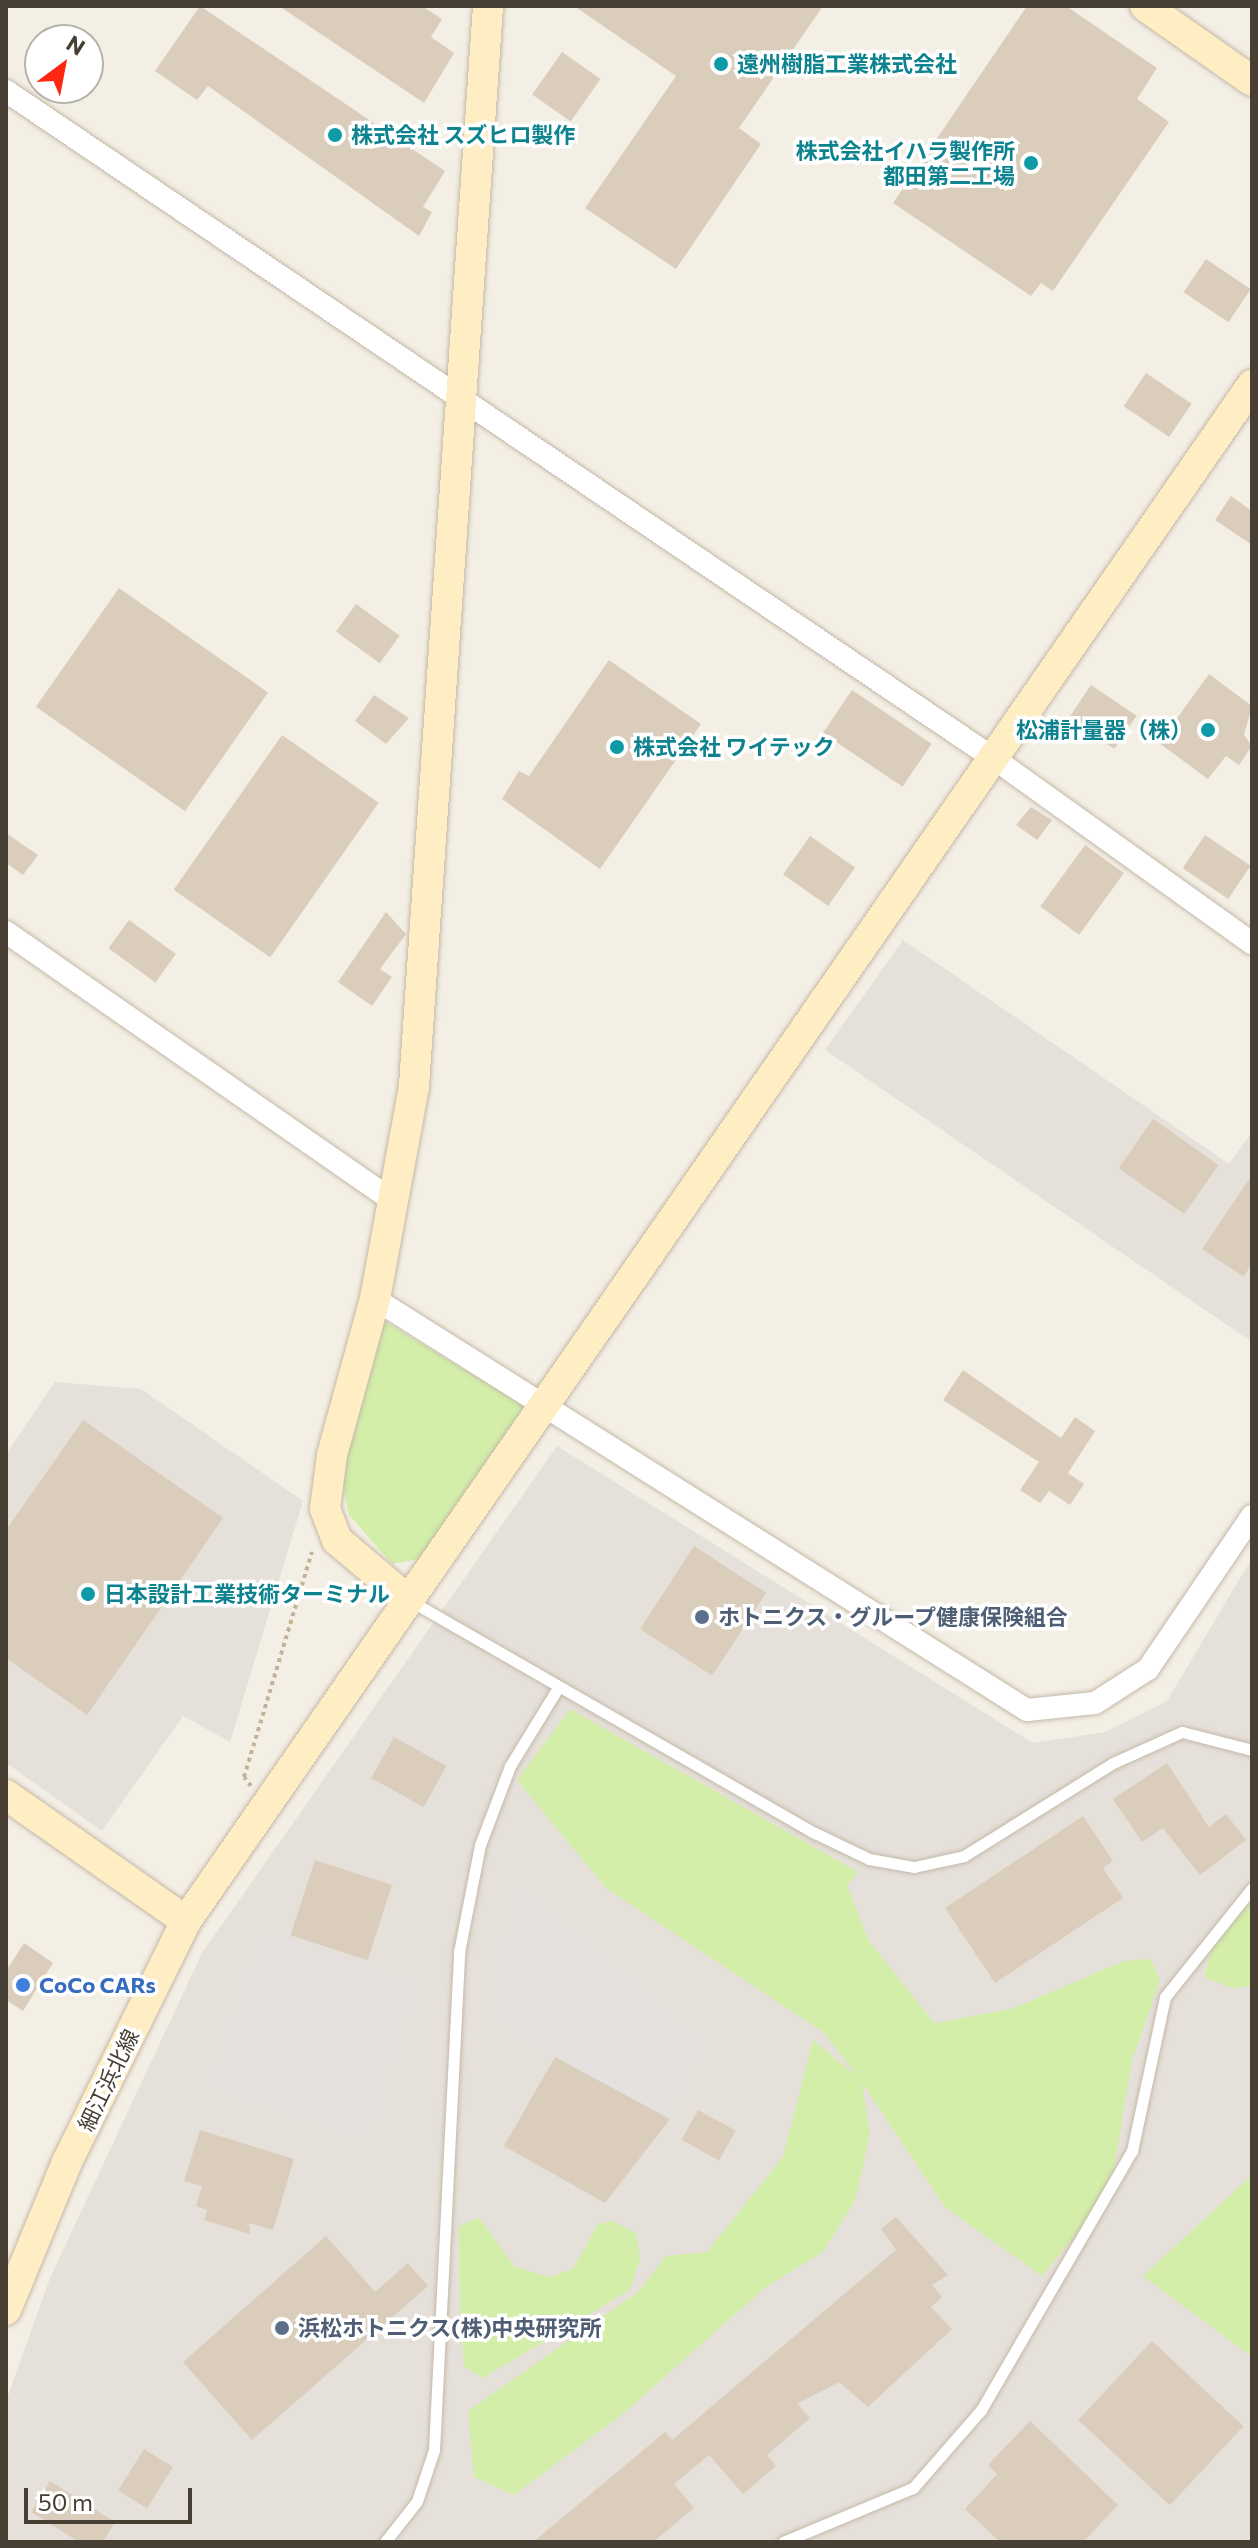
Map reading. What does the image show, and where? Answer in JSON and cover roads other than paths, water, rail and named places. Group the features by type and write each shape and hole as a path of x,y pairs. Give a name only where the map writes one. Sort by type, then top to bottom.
{"street":[{"path":"408,1600 337,1540 325,1509 332,1455 375,1299 414,1086 457,398 488,6"},
{"path":"1145,6 1252,81"},
{"path":"6,91 996,760 1252,943"},
{"name":"細江浜北線","path":"6,2310 13,2273 186,1921 544,1401 996,760 1252,385"},
{"path":"6,932 395,1202"},
{"path":"375,1299 544,1401 1027,1710 1095,1703 1148,1669 1252,1516"},
{"path":"6,1795 186,1921"}],"lane":[{"path":"408,1600 556,1691 815,1833 869,1859 914,1867 964,1856 1113,1763 1182,1732 1252,1750"},
{"path":"385,2542 417,2501 434,2450 459,1952 480,1845 510,1766 556,1691"},
{"path":"783,2542 913,2488 981,2410 1132,2151 1165,1997 1252,1888"}],"place":[{"name":"遠州樹脂工業株式会社","path":"721,64"},
{"name":"株式会社 スズヒロ製作","path":"335,135"},
{"name":"株式会社イハラ製作所 都田第二工場","path":"1031,163"},
{"name":"松浦計量器（株）","path":"1208,730"},
{"name":"株式会社 ワイテック","path":"617,747"},
{"name":"日本設計工業技術ターミナル","path":"88,1594"},
{"name":"ホトニクス・グループ健康保険組合","path":"702,1617"},
{"name":"CoCo CARs","path":"23,1985"},
{"name":"浜松ホトニクス(株)中央研究所","path":"282,2328"}]}
